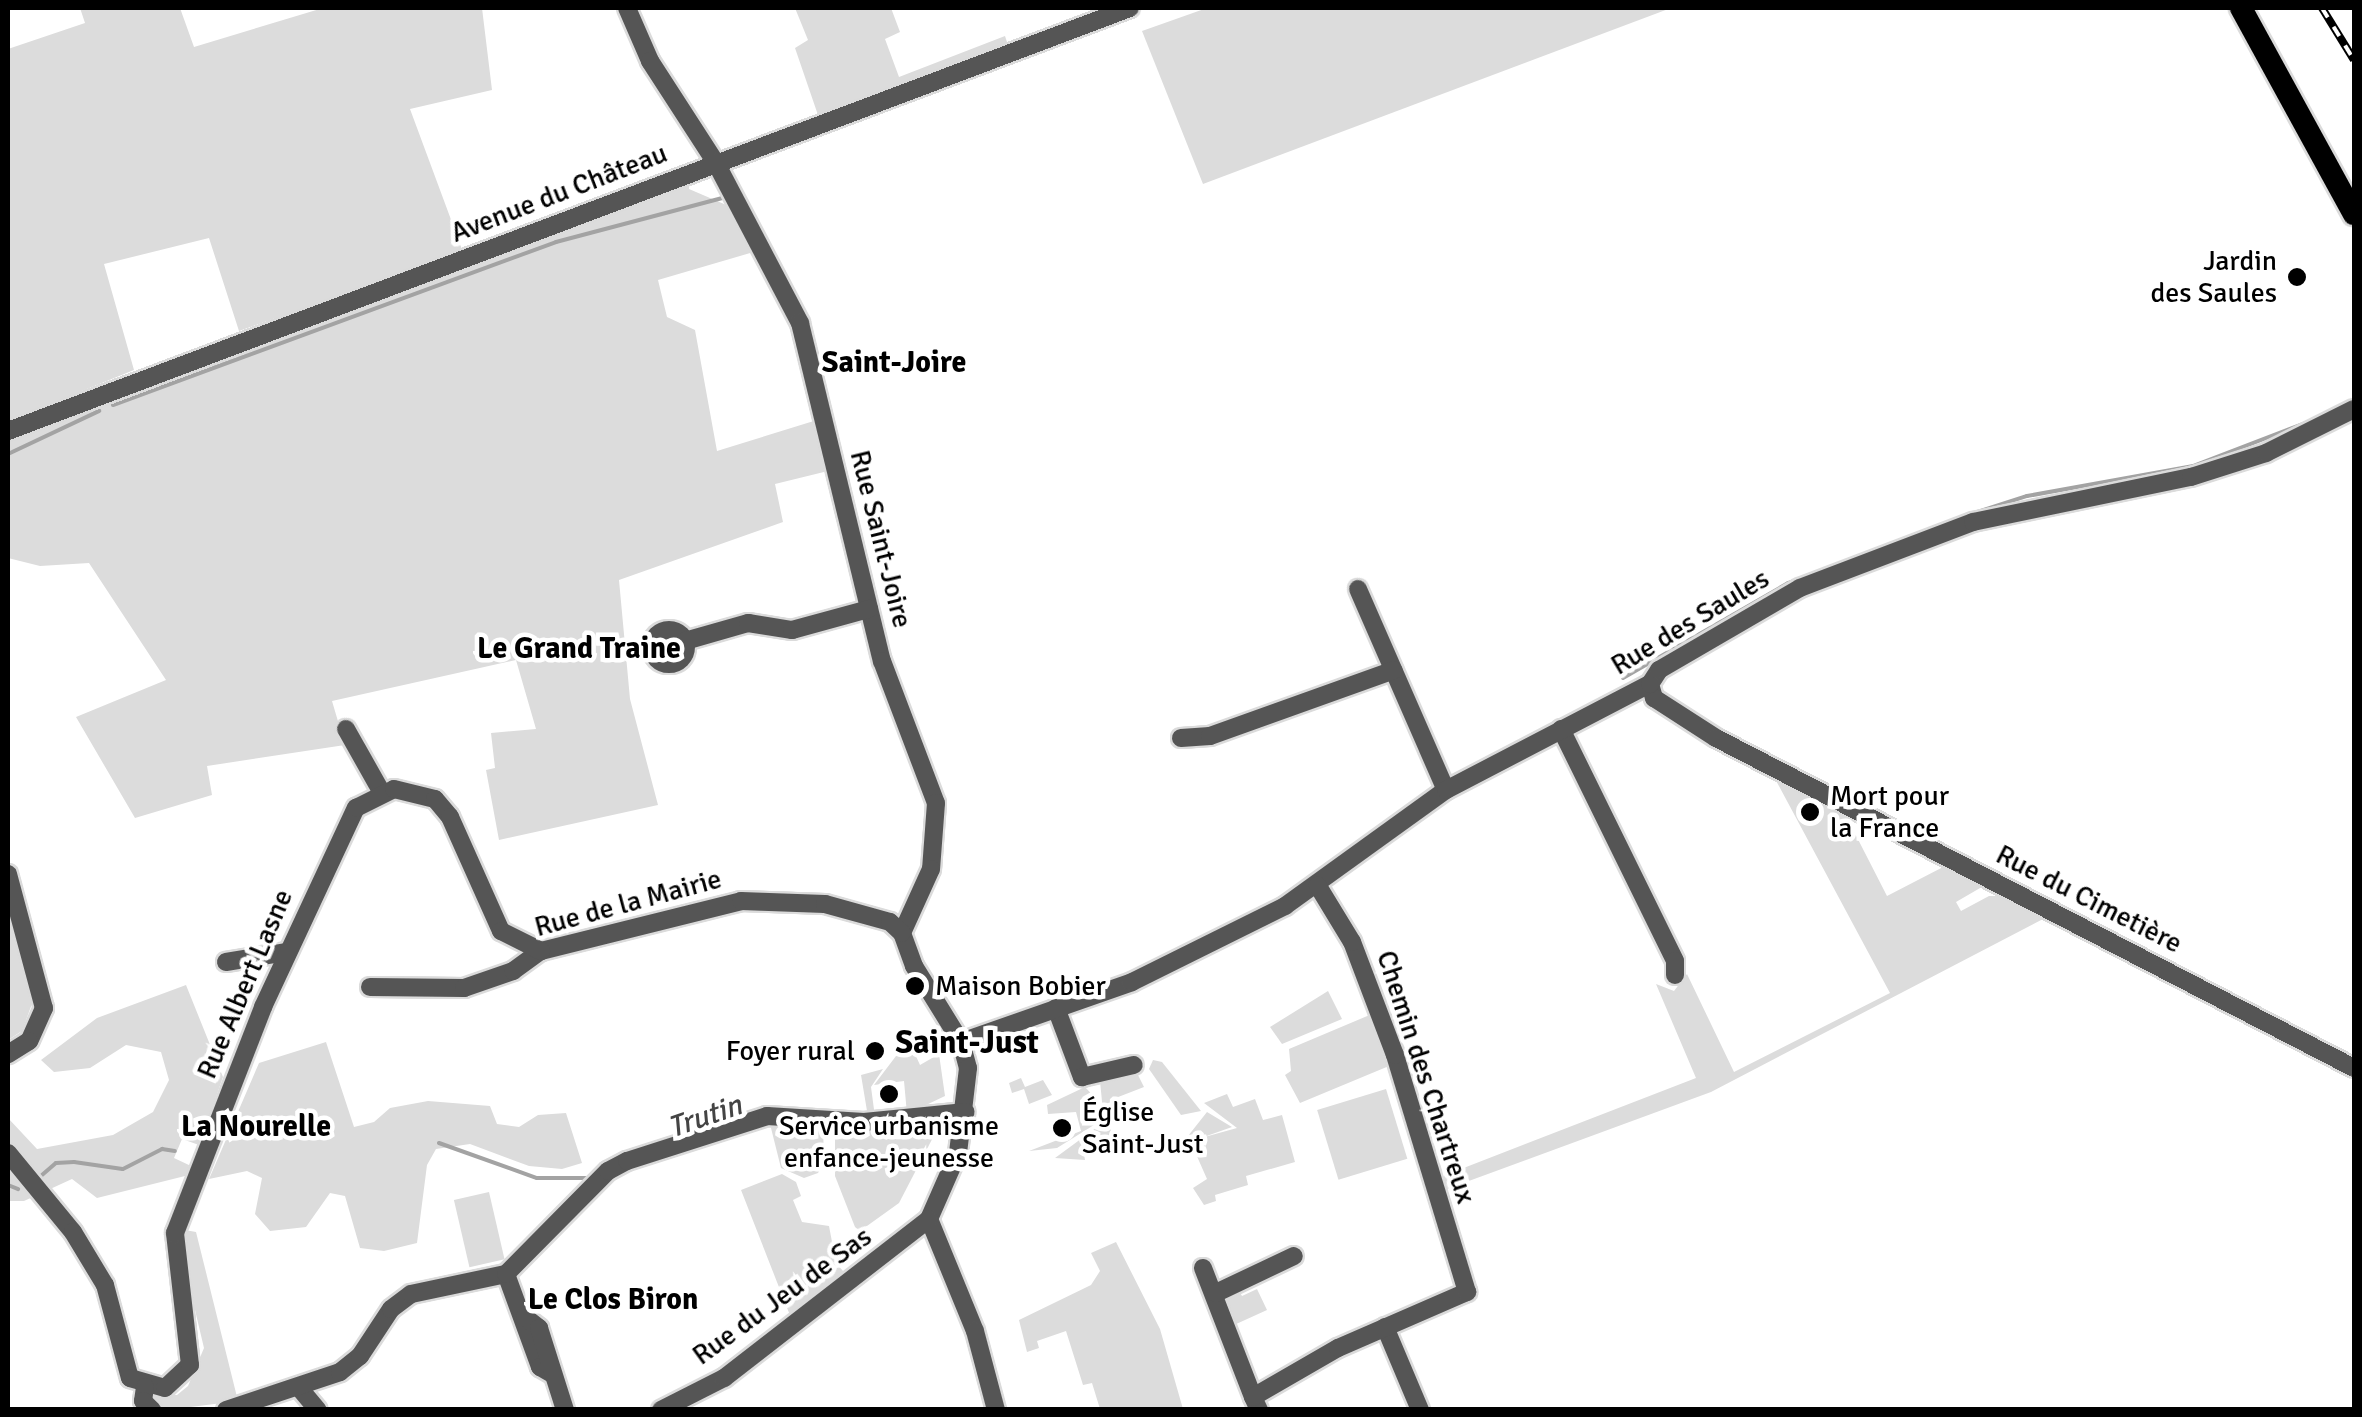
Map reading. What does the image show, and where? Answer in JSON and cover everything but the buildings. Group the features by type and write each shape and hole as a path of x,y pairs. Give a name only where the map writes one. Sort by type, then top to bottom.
{"main road":[{"path":"2241,8 2354,214"}],"street":[{"name":"Rue Saint-Joire","path":"627,8 663,84 716,163 800,323 868,609 936,803 931,869 902,932"},
{"name":"Avenue du Château","path":"8,431 1127,8"},
{"name":"Rue des Saules","path":"961,1042 1146,975 1318,886 1446,790 1650,684 1658,670 1728,627 1883,553 2037,505 2191,477 2266,453 2352,411"},
{"path":"1358,588 1446,790"},
{"path":"685,642 748,624 792,630 868,609"},
{"path":"1181,738 1210,736 1394,670"},
{"name":"Rue du Cimetière","path":"1650,684 1654,698 1716,738 2354,1068"},
{"path":"1561,728 1675,961 1674,975"},
{"path":"346,729 382,792 416,790 435,799 450,817 502,931 541,951"},
{"name":"Rue Albert Lasne","path":"145,1386 165,1388 190,1364 175,1233 287,952 356,808 382,792"},
{"path":"8,874 44,1008 29,1041 8,1054"},
{"name":"Chemin des Chartreux","path":"1318,886 1352,942 1395,1054 1468,1292 1385,1327"},
{"name":"Rue de la Mairie","path":"370,987 464,988 512,972 541,951 741,901 825,904 890,922 902,932"},
{"path":"902,932 914,966 961,1042 966,1112 956,1162 929,1220 975,1331 996,1410"},
{"path":"226,962 287,952"},
{"path":"1056,1008 1082,1077 1134,1065"},
{"path":"226,1410 301,1390 360,1356 391,1308 410,1294 506,1274 608,1171 627,1161 767,1116 864,1122 966,1112"},
{"path":"8,1153 73,1232 105,1285 126,1368 145,1386 143,1401 152,1410"},
{"name":"Rue du Jeu de Sas","path":"661,1410 724,1378 929,1220"},
{"path":"1216,1294 1294,1256"},
{"path":"1204,1268 1256,1403 1385,1327 1420,1410"},
{"path":"506,1274 525,1317 539,1328 565,1410"},
{"path":"301,1390 318,1410"}],"shaded area":[{"path":"80,8 180,8 194,47 323,8 482,8 492,90 410,109 463,252 239,331 209,238 104,264 134,370 8,421 8,49 85,23"},
{"path":"795,8 891,8 900,32 885,39 899,77 1005,36 1009,48 819,118 795,48 808,40"},
{"path":"1207,8 1671,8 1203,184 1142,31"},
{"path":"690,179 689,189 731,207 757,251 658,280 667,317 695,330 717,451 817,420 828,471 775,484 783,522 619,580 630,699 658,805 499,840 486,770 495,768 491,733 536,729 516,660 332,701 345,745 207,766 212,795 135,818 76,717 166,680 89,563 40,566 8,558 8,438"},
{"path":"1773,775 1843,810 1887,896 1947,865 1987,884 1956,902 1961,911 1989,896 2009,896 2045,918 1711,1092 1447,1189 1443,1176 1696,1078 1656,984 1674,991 1687,974 1734,1072 1890,993"},
{"path":"8,901 33,1001 22,1031 8,1040"},
{"path":"186,985 223,1077 199,1145 182,1139 174,1158 191,1166 185,1176 97,1198 72,1179 24,1201 8,1201 8,1118 37,1149 113,1135 153,1112 169,1080 161,1052 126,1045 90,1068 54,1072 41,1060 97,1018"},
{"path":"1328,991 1342,1019 1282,1044 1270,1027"},
{"path":"1372,1014 1389,1066 1300,1103 1285,1075 1291,1071 1289,1049"},
{"path":"326,1042 354,1127 374,1122 390,1108 428,1101 490,1106 497,1124 519,1127 538,1115 566,1113 582,1163 562,1169 529,1166 470,1144 436,1149 427,1165 417,1243 384,1251 360,1248 345,1196 330,1193 306,1227 270,1231 255,1214 262,1178 247,1171 209,1179 259,1063"},
{"path":"915,1054 920,1065 939,1054 945,1096 907,1114 904,1081 874,1085 896,1056"},
{"path":"1153,1060 1162,1062 1201,1111 1181,1115 1149,1069"},
{"path":"883,1069 871,1087 875,1117 868,1117 861,1075"},
{"path":"1135,1069 1144,1087 1113,1099 1110,1142 1084,1154 1085,1160 1055,1158 1104,1122 1100,1081"},
{"path":"1021,1078 1025,1087 1043,1080 1052,1095 1029,1104 1024,1089 1012,1093 1009,1083"},
{"path":"1085,1087 1101,1104 1094,1125 1057,1148 1029,1151 1081,1131 1076,1112 1048,1114 1047,1105"},
{"path":"1386,1089 1407,1159 1338,1180 1317,1110"},
{"path":"1227,1094 1233,1107 1255,1099 1263,1120 1282,1115 1295,1162 1246,1176 1248,1185 1215,1195 1216,1201 1204,1205 1193,1188 1207,1179 1188,1136 1207,1112 1232,1127 1201,1138 1237,1128 1204,1103"},
{"path":"941,1122 899,1203 860,1231 835,1176 835,1129"},
{"path":"770,1124 823,1126 824,1162 818,1173 804,1178 781,1168"},
{"path":"782,1174 796,1182 801,1196 793,1200 802,1222 829,1226 836,1263 850,1279 793,1323 741,1190"},
{"path":"489,1192 505,1259 469,1267 454,1200"},
{"path":"185,1230 196,1232 238,1401 167,1410 154,1403 155,1394 177,1395 188,1386 204,1348 181,1251"},
{"path":"1116,1242 1160,1329 1183,1409 1100,1409 1092,1383 1083,1385 1066,1331 1037,1341 1039,1348 1027,1352 1019,1320 1091,1285 1100,1271 1091,1253"},
{"path":"1238,1289 1242,1296 1257,1289 1267,1310 1234,1325 1227,1301"}],"waterway":[{"path":"113,405 556,242 723,198"},
{"path":"8,454 99,411"},
{"path":"1971,514 2027,496 2193,466 2308,422"},
{"path":"1623,678 1788,583 1962,517"},
{"name":"Trutin","path":"439,1143 537,1178 589,1178"},
{"path":"42,1175 56,1163 123,1169 162,1149 175,1151"},
{"path":"8,1185 18,1189"}],"railway":[{"path":"2322,8 2354,60"}],"place":[{"name":"Jardin des Saules","path":"2297,277"},
{"name":"Mort pour la France","path":"1810,812"},
{"name":"Maison Bobier","path":"915,986"},
{"name":"Foyer rural","path":"875,1051"},
{"name":"Service urbanisme enfance-jeunesse","path":"889,1094"},
{"name":"Église Saint-Just","path":"1062,1128"}],"district":[{"name":"Saint-Joire","path":"894,363"},
{"name":"Le Grand Traine","path":"579,649"},
{"name":"Saint-Just","path":"967,1043"},
{"name":"La Nourelle","path":"256,1127"},
{"name":"Le Clos Biron","path":"613,1300"}]}
